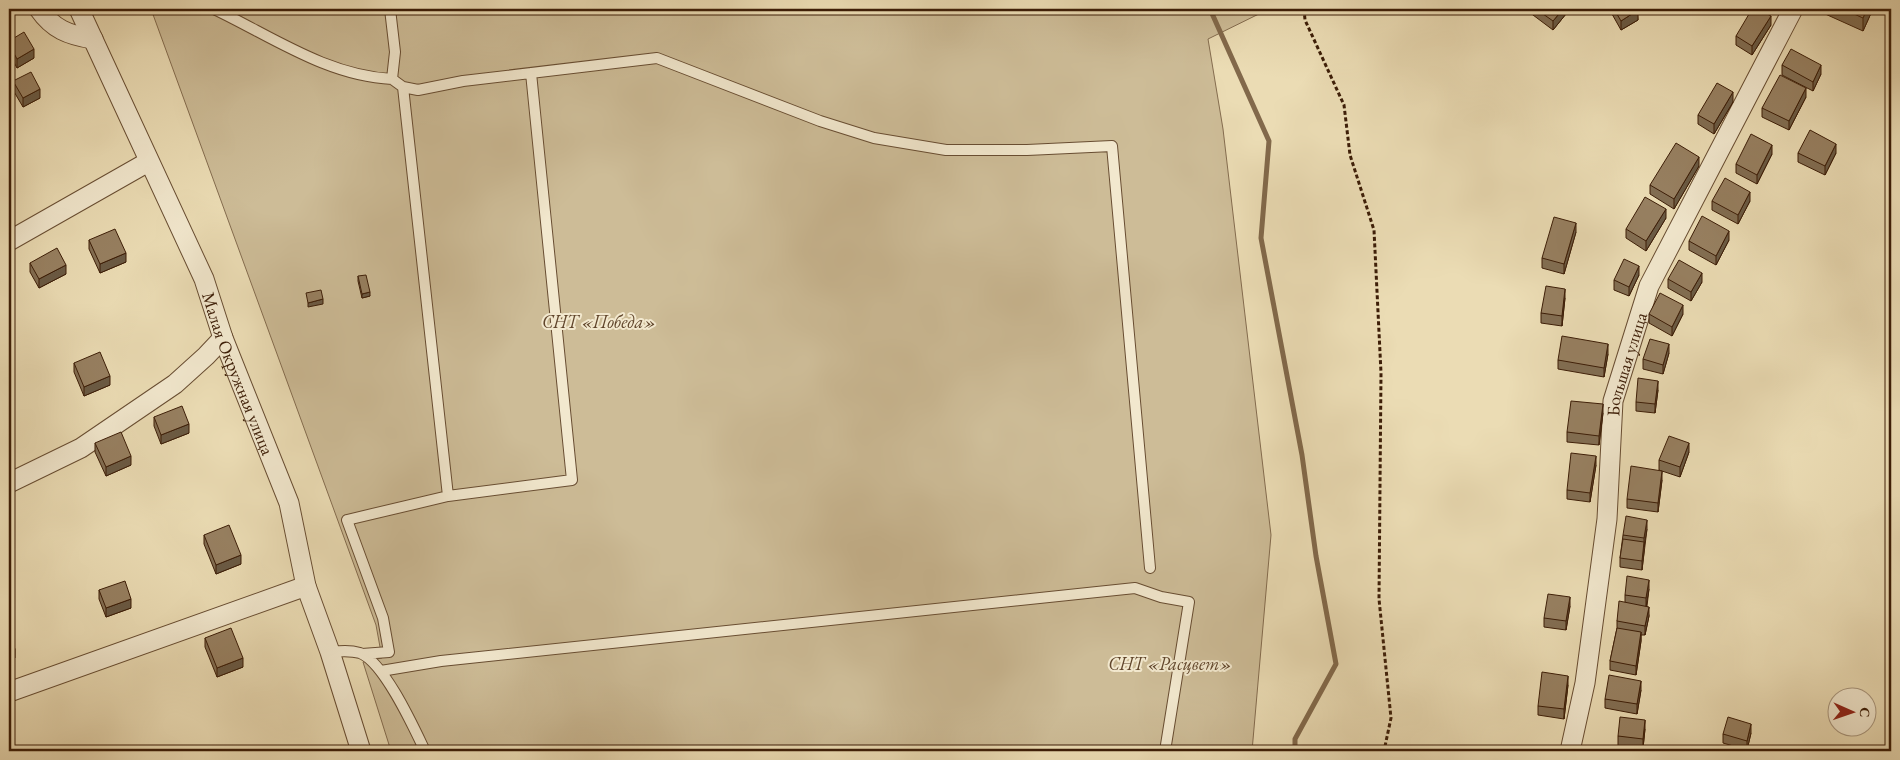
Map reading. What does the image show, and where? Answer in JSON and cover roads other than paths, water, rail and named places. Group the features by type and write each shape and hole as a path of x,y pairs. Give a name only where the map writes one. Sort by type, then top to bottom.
{"street":[{"path":"39,9 47,21 60,31 93,39"},
{"name":"Малая Окружная улица","path":"79,9 204,280 223,338 252,406 289,503 306,586 330,652 361,751"},
{"name":"Большая улица","path":"1570,751 1585,682 1607,519 1613,401 1649,286 1793,9"},
{"path":"9,241 148,162"},
{"path":"9,483 81,448 175,384 223,338"},
{"path":"9,692 306,586"}],"lane":[{"path":"214,9 281,45 335,67 374,78 392,79 403,87 418,90 463,81 657,58 811,118 874,138 946,150 1027,150 1112,146 1150,568"},
{"path":"390,9 395,52 392,79"},
{"path":"330,652 350,651 362,654 389,652 383,618 347,520 448,496 572,480 531,73"},
{"path":"403,87 448,496"},
{"path":"381,672 451,660 1135,588 1161,597 1189,602 1165,751"},
{"path":"362,654 381,672 410,718 425,751"}],"waterway":[{"path":"1210,9 1269,141 1261,238 1302,455 1316,556 1336,664 1295,739 1295,751"}],"park label":[{"name":"СНТ «Победа»","path":"599,321"},
{"name":"СНТ «Расцвет»","path":"1170,663"}]}
